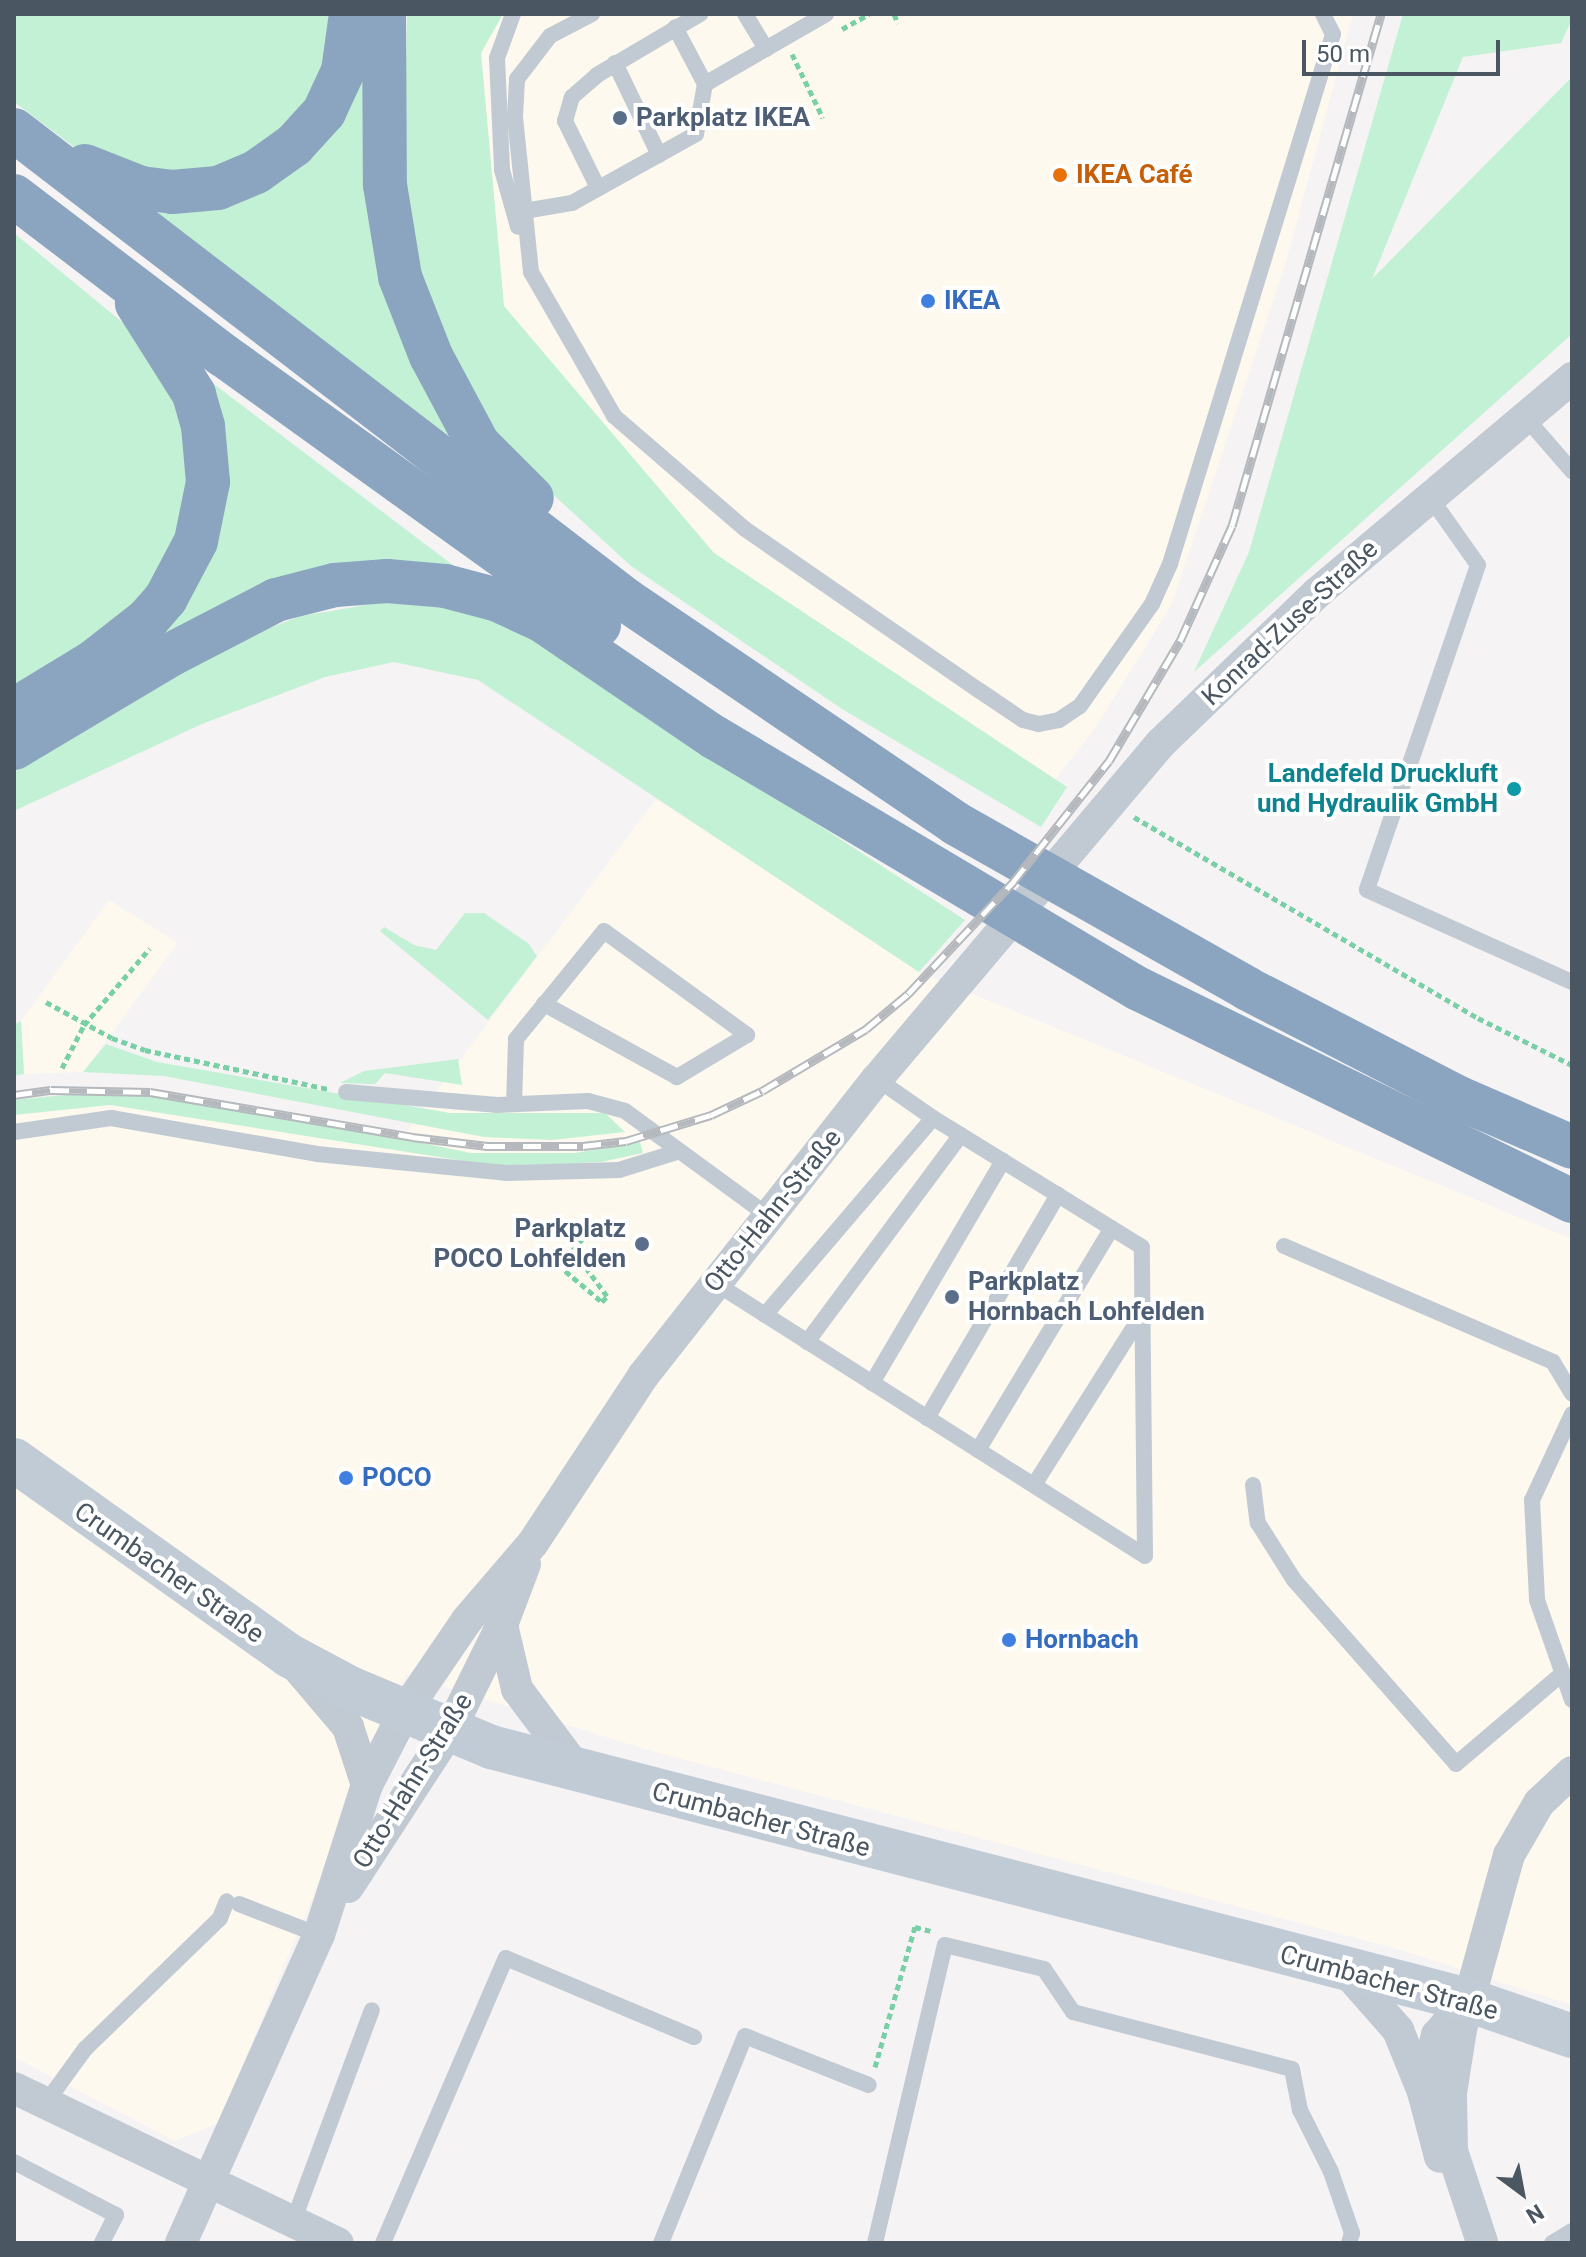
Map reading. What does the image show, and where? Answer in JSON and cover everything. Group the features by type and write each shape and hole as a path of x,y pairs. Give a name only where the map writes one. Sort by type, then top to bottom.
{"highway":[{"path":"23,136 141,188 194,192 238,181 285,152 324,112 343,71 351,14"},
{"path":"384,14 385,185 400,277 431,356 478,444 626,600"},
{"path":"23,136 626,600 955,823 1109,913 1459,1098 1572,1147"},
{"path":"14,196 919,855"},
{"path":"14,710 93,662 147,620 184,568 205,510 208,454 194,394 115,272"},
{"path":"14,748 170,655 276,600 335,585 387,581 445,586 498,600 543,621 714,737 919,855 1071,950 1240,1041 1572,1201"}],"main road":[{"name":"Crumbacher Straße","path":"14,1460 288,1655 450,1730 579,1772 1468,2000 1572,2036"}],"street":[{"name":"Konrad-Zuse-Straße","path":"1034,894 1161,743 1317,593 1572,379"},
{"name":"Otto-Hahn-Straße","path":"181,2243 319,1935 367,1785 405,1711 467,1620 533,1543 643,1376 877,1079 1034,894"},
{"name":"Otto-Hahn-Straße","path":"319,1935 450,1730 502,1625 533,1543"},
{"path":"502,1625 517,1689 579,1772"},
{"name":"Otto-Hahn-Straße","path":"288,1655 348,1727 367,1785"},
{"path":"1482,2242 1452,2151 1451,2093 1468,2000 1509,1855 1539,1803 1572,1772"},
{"path":"1346,1971 1393,2022 1423,2092 1449,2181 1482,2242"},
{"path":"1423,2092 1437,2035 1468,2000"},
{"path":"14,2088 338,2243"}],"lane":[{"path":"513,14 497,58 502,170 531,272 614,416 664,464 745,529 1023,720 1059,720 1080,706 1152,604 1170,564 1333,34 1323,14"},
{"path":"531,272 515,117 517,79 550,36 592,14"},
{"path":"598,188 565,121 572,97 615,63 700,14"},
{"path":"745,14 766,49"},
{"path":"705,84 822,15"},
{"path":"524,211 572,203 696,134 705,84 675,27"},
{"path":"615,63 659,155"},
{"path":"1525,417 1572,471"},
{"path":"1430,497 1478,565 1367,890 1572,982"},
{"path":"514,1104 516,1039 544,1004 604,931 747,1035 677,1077 544,1004"},
{"path":"715,1283 1145,1556 1142,1247 933,1118 877,1079"},
{"path":"346,1092 514,1104 588,1101 625,1111 677,1152 770,1217"},
{"path":"14,1132 111,1118 317,1154 506,1173 619,1170 677,1152"},
{"path":"765,1315 933,1118"},
{"path":"807,1342 961,1135"},
{"path":"872,1383 1003,1161"},
{"path":"927,1418 1058,1195"},
{"path":"978,1450 1112,1228"},
{"path":"1284,1246 1553,1362 1572,1394"},
{"path":"1034,1485 1143,1313"},
{"path":"1572,1414 1532,1500 1537,1600 1572,1700"},
{"path":"1253,1485 1258,1523 1294,1580 1456,1764 1563,1673"},
{"path":"45,2104 85,2049 233,1903 319,1935"},
{"path":"875,2243 945,1945 1044,1969 1073,2012 1292,2069 1300,2110 1331,2172 1352,2233 1349,2243"},
{"path":"383,2243 506,1958 694,2037"},
{"path":"293,2222 372,2010"},
{"path":"661,2243 745,2036 869,2085"},
{"path":"14,2162 116,2215 102,2243"}],"path":[{"path":"894,14 898,23"},
{"path":"784,39 823,118"},
{"path":"1110,803 1465,1011 1572,1065"},
{"path":"62,1068 84,1025 150,948"},
{"path":"46,1002 84,1025 145,1050 346,1092"},
{"path":"560,1266 584,1237"},
{"path":"550,1258 602,1302 607,1296 573,1250"},
{"path":"869,2085 915,1927 938,1933 945,1945"}],"shaded area":[{"path":"503,14 1353,14 1286,262 1171,606 1097,725 1055,780 714,553 504,306 481,53"},
{"path":"656,799 919,972 1572,1239 1572,2005 1401,1950 648,1750 406,1675 218,2123 175,2141 14,2057 14,1100 86,1093 164,1096 401,1139"},
{"path":"109,900 178,943 83,1072 24,1074 21,1021"}],"green space":[{"path":"14,14 333,14 330,57 306,113 247,164 167,177 81,152 14,102"},
{"path":"407,14 503,14 481,53 504,306 714,553 1067,787 1041,827 842,709 631,566 509,454 480,411 426,294 409,231 404,160"},
{"path":"1403,14 1572,14 1572,19 1561,43 1463,57 1372,279 1572,77 1572,334 1194,672 1249,552"},
{"path":"362,21 426,379 455,451 137,203 271,178"},
{"path":"14,233 145,341 186,422 191,503 162,571 107,632 14,690"},
{"path":"190,366 454,566 370,561 47,703 195,570"},
{"path":"396,600 467,606 516,629 965,920 919,972 478,680 394,662 325,677 202,724 14,811 14,772 240,639 301,616"},
{"path":"465,913 484,913 529,944 537,956 488,1020 380,931 384,927 414,945 436,950"},
{"path":"21,1021 24,1074 14,1076 14,1025"},
{"path":"106,1044 157,1062 450,1113 605,1113 625,1132 552,1140 484,1137 164,1076 83,1072"},
{"path":"458,1059 462,1085 385,1073 375,1084 340,1083 364,1071"},
{"path":"86,1093 164,1096 245,1107 471,1153 575,1153 640,1142 643,1153 601,1162 502,1167 110,1105 14,1115 14,1100"}],"railway":[{"path":"14,1095 51,1090 150,1092 412,1137 487,1146 583,1146 626,1141 711,1115 762,1091 866,1029 908,994 1013,882 1109,761 1180,641 1232,526 1381,14"}],"place":[{"name":"Parkplatz IKEA","path":"620,118"},
{"name":"IKEA Café","path":"1060,175"},
{"name":"IKEA","path":"928,301"},
{"name":"Landefeld Druckluft und Hydraulik GmbH","path":"1514,789"},
{"name":"Parkplatz POCO Lohfelden","path":"642,1244"},
{"name":"Parkplatz Hornbach Lohfelden","path":"952,1297"},
{"name":"POCO","path":"346,1478"},
{"name":"Hornbach","path":"1009,1640"}]}
